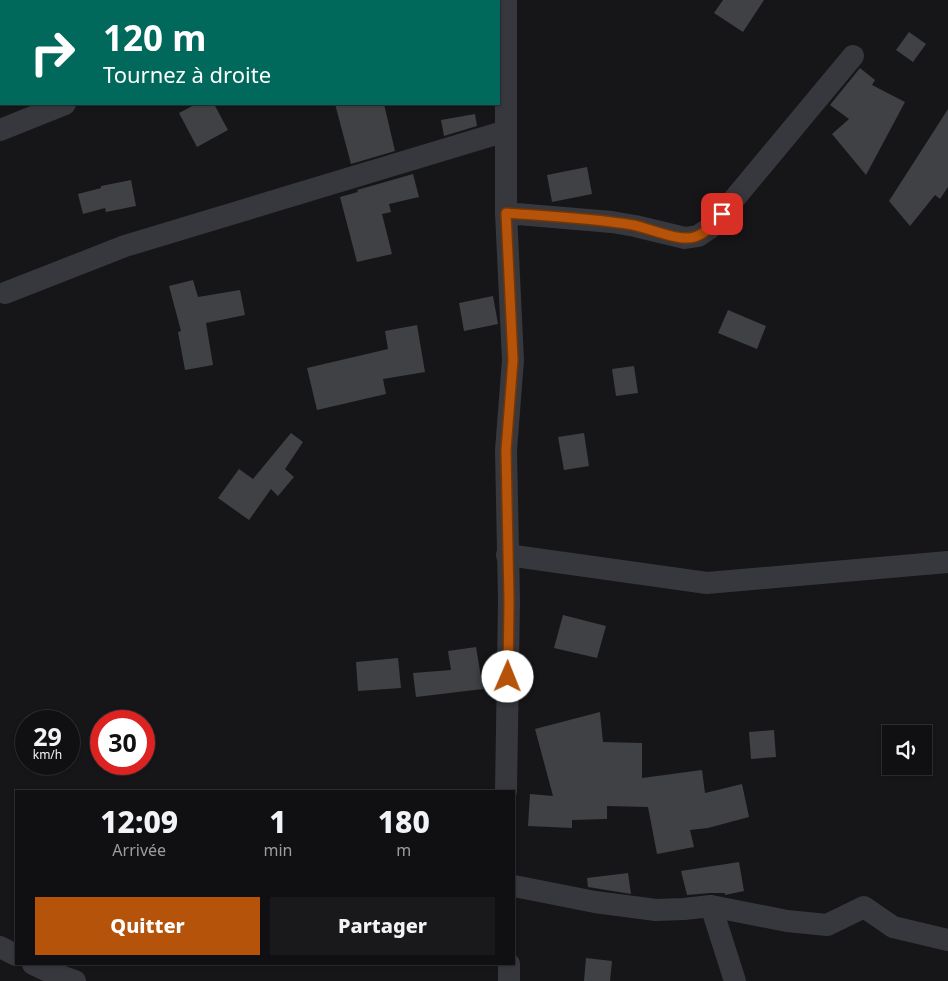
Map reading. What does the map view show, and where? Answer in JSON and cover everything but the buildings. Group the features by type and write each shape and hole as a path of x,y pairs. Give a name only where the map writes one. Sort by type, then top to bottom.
{"street":[{"path":"506,0 506,213 513,360 506,450 509,601 506,790"},
{"path":"506,213 612,222 685,238 698,236 710,228 852,56"},
{"path":"0,130 62,105"},
{"path":"5,293 125,246 506,131"},
{"path":"507,555 707,583 948,562"},
{"path":"515,886 595,902 656,910 711,906 787,921 828,925 864,907 893,927 948,940"},
{"path":"711,906 735,981"},
{"path":"0,947 15,954"},
{"path":"35,965 75,981"},
{"path":"509,965 509,981"}],"route":[{"path":"508,677 509,601 506,450 513,360 506,213 612,222 685,238 698,236 710,228 722,214"}]}
